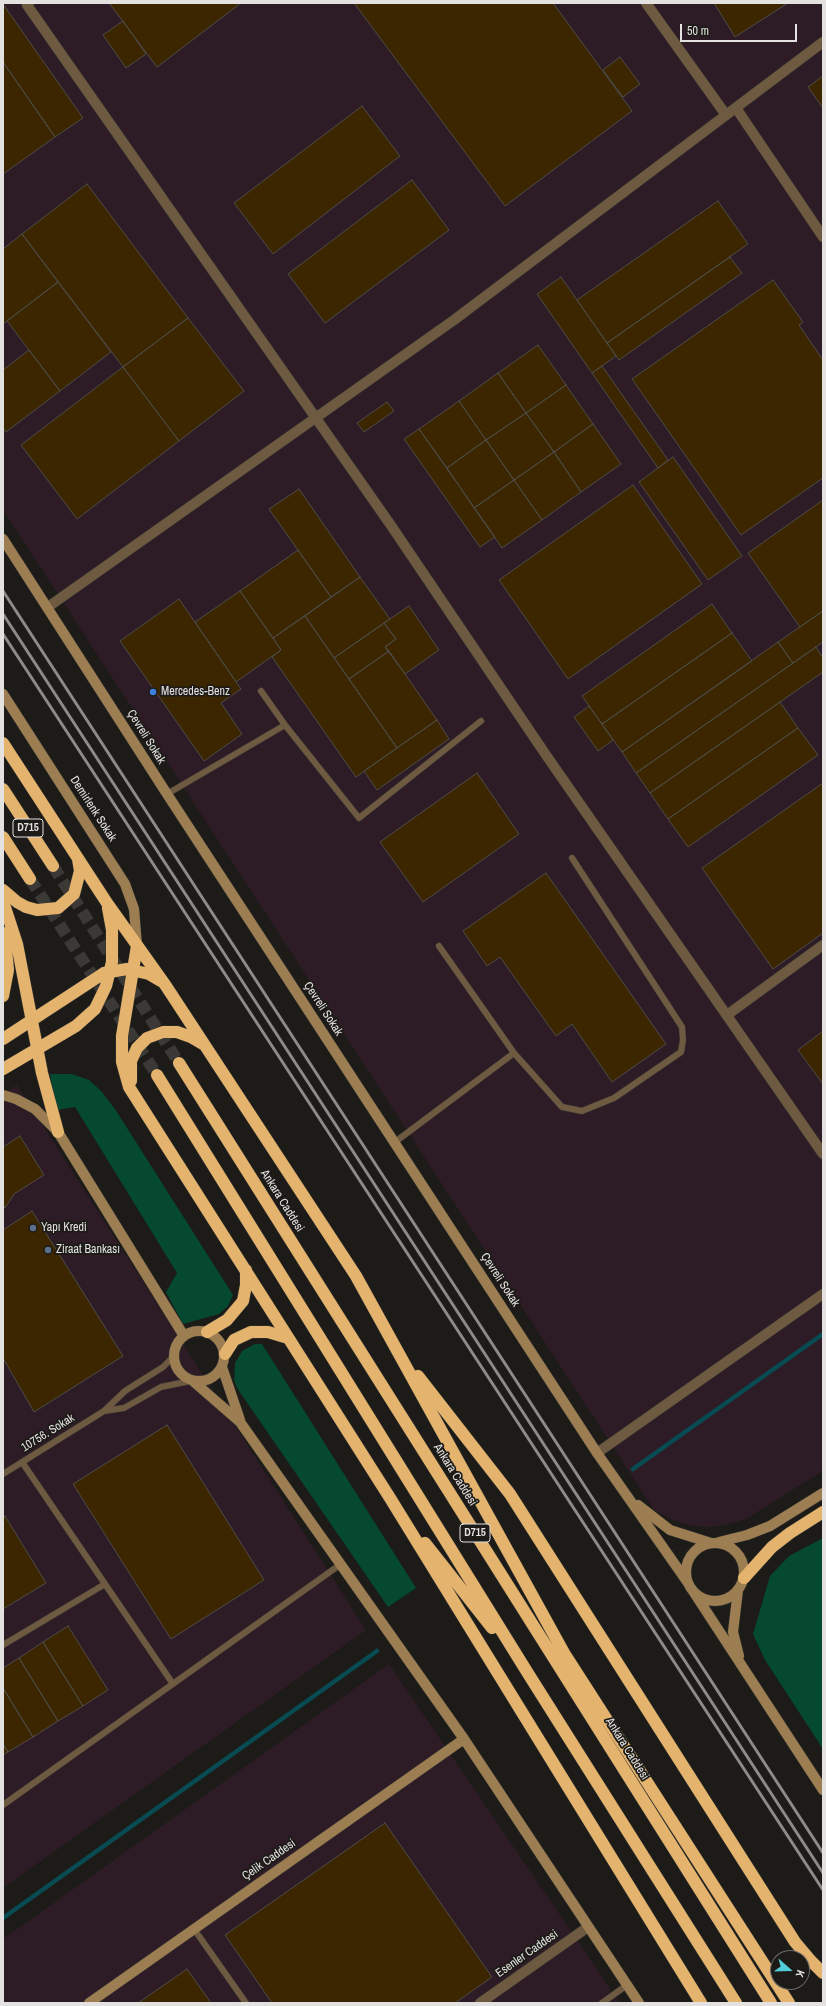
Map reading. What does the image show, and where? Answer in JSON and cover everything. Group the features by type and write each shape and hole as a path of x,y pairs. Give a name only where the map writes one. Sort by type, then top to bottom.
{"highway":[{"path":"3,743 107,903 166,986 206,1046 356,1276 564,1653 789,2003"},
{"name":"D715","path":"3,789 53,866"},
{"name":"D715","path":"3,837 30,879"},
{"path":"3,890 17,902 26,907 37,910 58,908 74,894 80,871 78,858"},
{"path":"3,901 17,944 46,1090 58,1132"},
{"path":"3,1069 76,1026 89,1015 101,998 110,971 112,936 107,903"},
{"path":"3,933 8,970 3,996"},
{"path":"137,946 123,1022 122,1062 129,1087 390,1498 701,2003"},
{"path":"3,1039 93,979 110,971 133,970 149,974 166,986"},
{"path":"137,1100 130,1077 132,1061 137,1048 148,1038 163,1032 177,1032 191,1037 206,1046"},
{"name":"Ankara Caddesi","path":"179,1063 771,2003"},
{"name":"D715","path":"157,1075 529,1675 736,2003"},
{"path":"207,1332 227,1320 243,1301 246,1285 246,1270"},
{"path":"225,1354 234,1340 251,1332 268,1332 288,1338"},
{"path":"395,1346 510,1494 795,1942 823,1973"},
{"path":"390,1498 529,1675"},
{"path":"744,1578 772,1547 790,1533 823,1512"}],"street":[{"path":"646,3 726,115"},
{"path":"27,4 316,417 546,754 823,1154"},
{"path":"48,607 460,315 823,42"},
{"path":"736,108 823,237"},
{"name":"Çevreli Sokak","path":"3,539 167,794 597,1454 623,1491"},
{"name":"Demirlenk Sokak","path":"3,694 125,884 134,909 137,946"},
{"path":"727,1015 823,945"},
{"path":"3,1095 16,1099 35,1109 58,1132 184,1336"},
{"path":"597,1454 823,1294"},
{"path":"192,1381 202,1382 213,1378 222,1367 225,1354 219,1340 207,1332 198,1331 184,1336 177,1344 174,1356 178,1371 240,1422 464,1739 639,2003"},
{"path":"222,1367 240,1422"},
{"path":"623,1491 655,1520 670,1530 713,1543 725,1544 736,1552 743,1564 744,1578 738,1590 733,1632 742,1666"},
{"path":"623,1491 691,1587 823,1790"},
{"path":"738,1590 728,1598 716,1601 704,1599 691,1587 686,1569 691,1556 702,1546 759,1531 781,1520 823,1493"},
{"name":"Çelik Caddesi","path":"89,2003 464,1739"},
{"name":"Esenler Caddesi","path":"480,2003 588,1927"}],"lane":[{"path":"261,691 285,725 359,818 481,721"},
{"path":"167,794 285,725"},
{"path":"439,946 514,1053 562,1107 582,1111 614,1098 681,1052 683,1040 682,1026 572,858"},
{"path":"395,1142 514,1053"},
{"name":"10756. Sokak","path":"3,1474 104,1411 125,1391 163,1367 174,1356"},
{"name":"10756. Sokak","path":"104,1411 124,1408 161,1387 192,1381"},
{"path":"22,1462 173,1684"},
{"path":"3,1805 341,1564"},
{"path":"3,1645 104,1584"},
{"path":"194,1929 246,2003"},
{"path":"602,2003 627,1985"}],"shaded area":[{"path":"3,3 823,3 823,1471 746,1519 711,1527 692,1526 672,1520 654,1510 3,510"},
{"path":"17,1085 366,1630 3,1888 3,1094"},
{"path":"389,1664 620,2003 3,2003 3,1939"}],"green space":[{"path":"50,1074 72,1074 89,1080 101,1091 115,1109 233,1295 228,1306 219,1314 183,1324 166,1292 177,1273 75,1107 57,1110"},
{"path":"255,1344 262,1344 416,1588 388,1607 237,1388 234,1380 235,1363 242,1351"},
{"path":"823,1538 823,1749 765,1660 753,1634 770,1576 789,1556"}],"building":[{"path":"109,3 241,3 157,67"},
{"path":"354,3 553,3 632,111 505,206"},
{"path":"714,3 788,3 735,37"},
{"path":"3,4 83,118 55,137 3,62"},
{"path":"123,21 146,54 126,68 103,35"},
{"path":"620,57 640,84 623,97 603,70"},
{"path":"3,62 55,137 3,174"},
{"path":"823,76 823,108 808,87"},
{"path":"362,106 400,156 273,254 234,203"},
{"path":"412,180 449,230 325,323 288,274"},
{"path":"87,184 188,318 123,367 22,234"},
{"path":"718,201 748,244 607,343 577,300"},
{"path":"22,234 58,282 3,324 3,249"},
{"path":"730,257 742,273 619,360 607,343"},
{"path":"561,277 616,356 592,373 537,294"},
{"path":"773,280 803,322 799,325 823,360 823,478 741,535 632,379"},
{"path":"58,282 111,352 60,391 7,321"},
{"path":"188,318 244,391 179,441 123,367"},
{"path":"538,345 566,385 526,413 498,373"},
{"path":"29,350 60,391 6,432 3,428 3,370"},
{"path":"602,366 668,460 658,468 592,373"},
{"path":"123,367 179,441 77,519 21,445"},
{"path":"498,373 526,413 486,440 459,401"},
{"path":"566,385 593,424 554,452 526,413"},
{"path":"459,401 486,440 447,468 419,429"},
{"path":"387,402 394,411 364,432 357,423"},
{"path":"526,413 554,452 514,480 486,440"},
{"path":"593,424 621,464 581,492 554,452"},
{"path":"419,429 495,537 480,547 404,439"},
{"path":"486,440 514,480 474,508 447,468"},
{"path":"554,452 581,492 542,520 514,480"},
{"path":"673,457 742,556 708,580 639,482"},
{"path":"514,480 542,520 502,548 474,508"},
{"path":"633,485 702,584 568,679 499,580"},
{"path":"299,489 360,577 331,597 269,509"},
{"path":"823,500 823,611 800,627 748,553"},
{"path":"298,550 331,597 273,638 240,591"},
{"path":"360,577 390,619 334,658 305,616"},
{"path":"240,591 281,650 236,682 195,622"},
{"path":"179,599 241,689 221,703 242,734 204,761 120,641"},
{"path":"712,604 732,633 602,724 582,696"},
{"path":"409,606 439,650 405,674 385,647 396,639 384,623"},
{"path":"823,611 823,642 793,663 778,642"},
{"path":"305,616 397,748 356,777 272,657 281,650 273,638"},
{"path":"384,623 396,639 385,647 389,651 349,679 334,658"},
{"path":"732,633 752,661 622,752 602,724"},
{"path":"778,642 793,663 636,773 622,752"},
{"path":"816,647 823,658 823,672 650,793 636,773"},
{"path":"389,651 437,720 397,748 349,679"},
{"path":"780,702 798,728 668,819 650,793"},
{"path":"589,706 613,740 598,751 574,717"},
{"path":"437,720 449,739 377,790 364,771"},
{"path":"798,728 818,755 688,847 668,819"},
{"path":"477,773 519,834 423,902 380,842"},
{"path":"823,783 823,933 773,969 702,868"},
{"path":"546,873 666,1044 612,1082 572,1024 556,1036 500,957 487,966 463,931"},
{"path":"823,1031 823,1084 798,1050"},
{"path":"20,1136 44,1175 14,1194 5,1208 3,1204 3,1147"},
{"path":"32,1211 123,1356 34,1412 3,1358 3,1230"},
{"path":"167,1425 264,1580 171,1639 73,1484"},
{"path":"5,1516 46,1583 3,1609 3,1518"},
{"path":"68,1626 108,1690 83,1706 43,1642"},
{"path":"43,1642 83,1706 58,1721 19,1658"},
{"path":"19,1658 58,1721 33,1737 3,1688 3,1668"},
{"path":"3,1688 33,1737 8,1752 3,1744"},
{"path":"3,1744 8,1752 3,1755"},
{"path":"385,1823 492,1977 455,2003 272,2003 225,1935"},
{"path":"187,1969 211,2003 138,2003"}],"waterway":[{"path":"633,1469 823,1334"},
{"path":"3,1918 377,1651"}],"tunnel":[{"path":"53,866 179,1063"},
{"path":"30,879 157,1075"}],"railway":[{"path":"3,591 823,1853"},
{"path":"3,614 823,1873"},
{"path":"3,634 823,1890"}],"place":[{"name":"Mercedes-Benz","path":"153,692"},
{"name":"Yapı Kredi","path":"33,1228"},
{"name":"Ziraat Bankası","path":"48,1250"}]}
